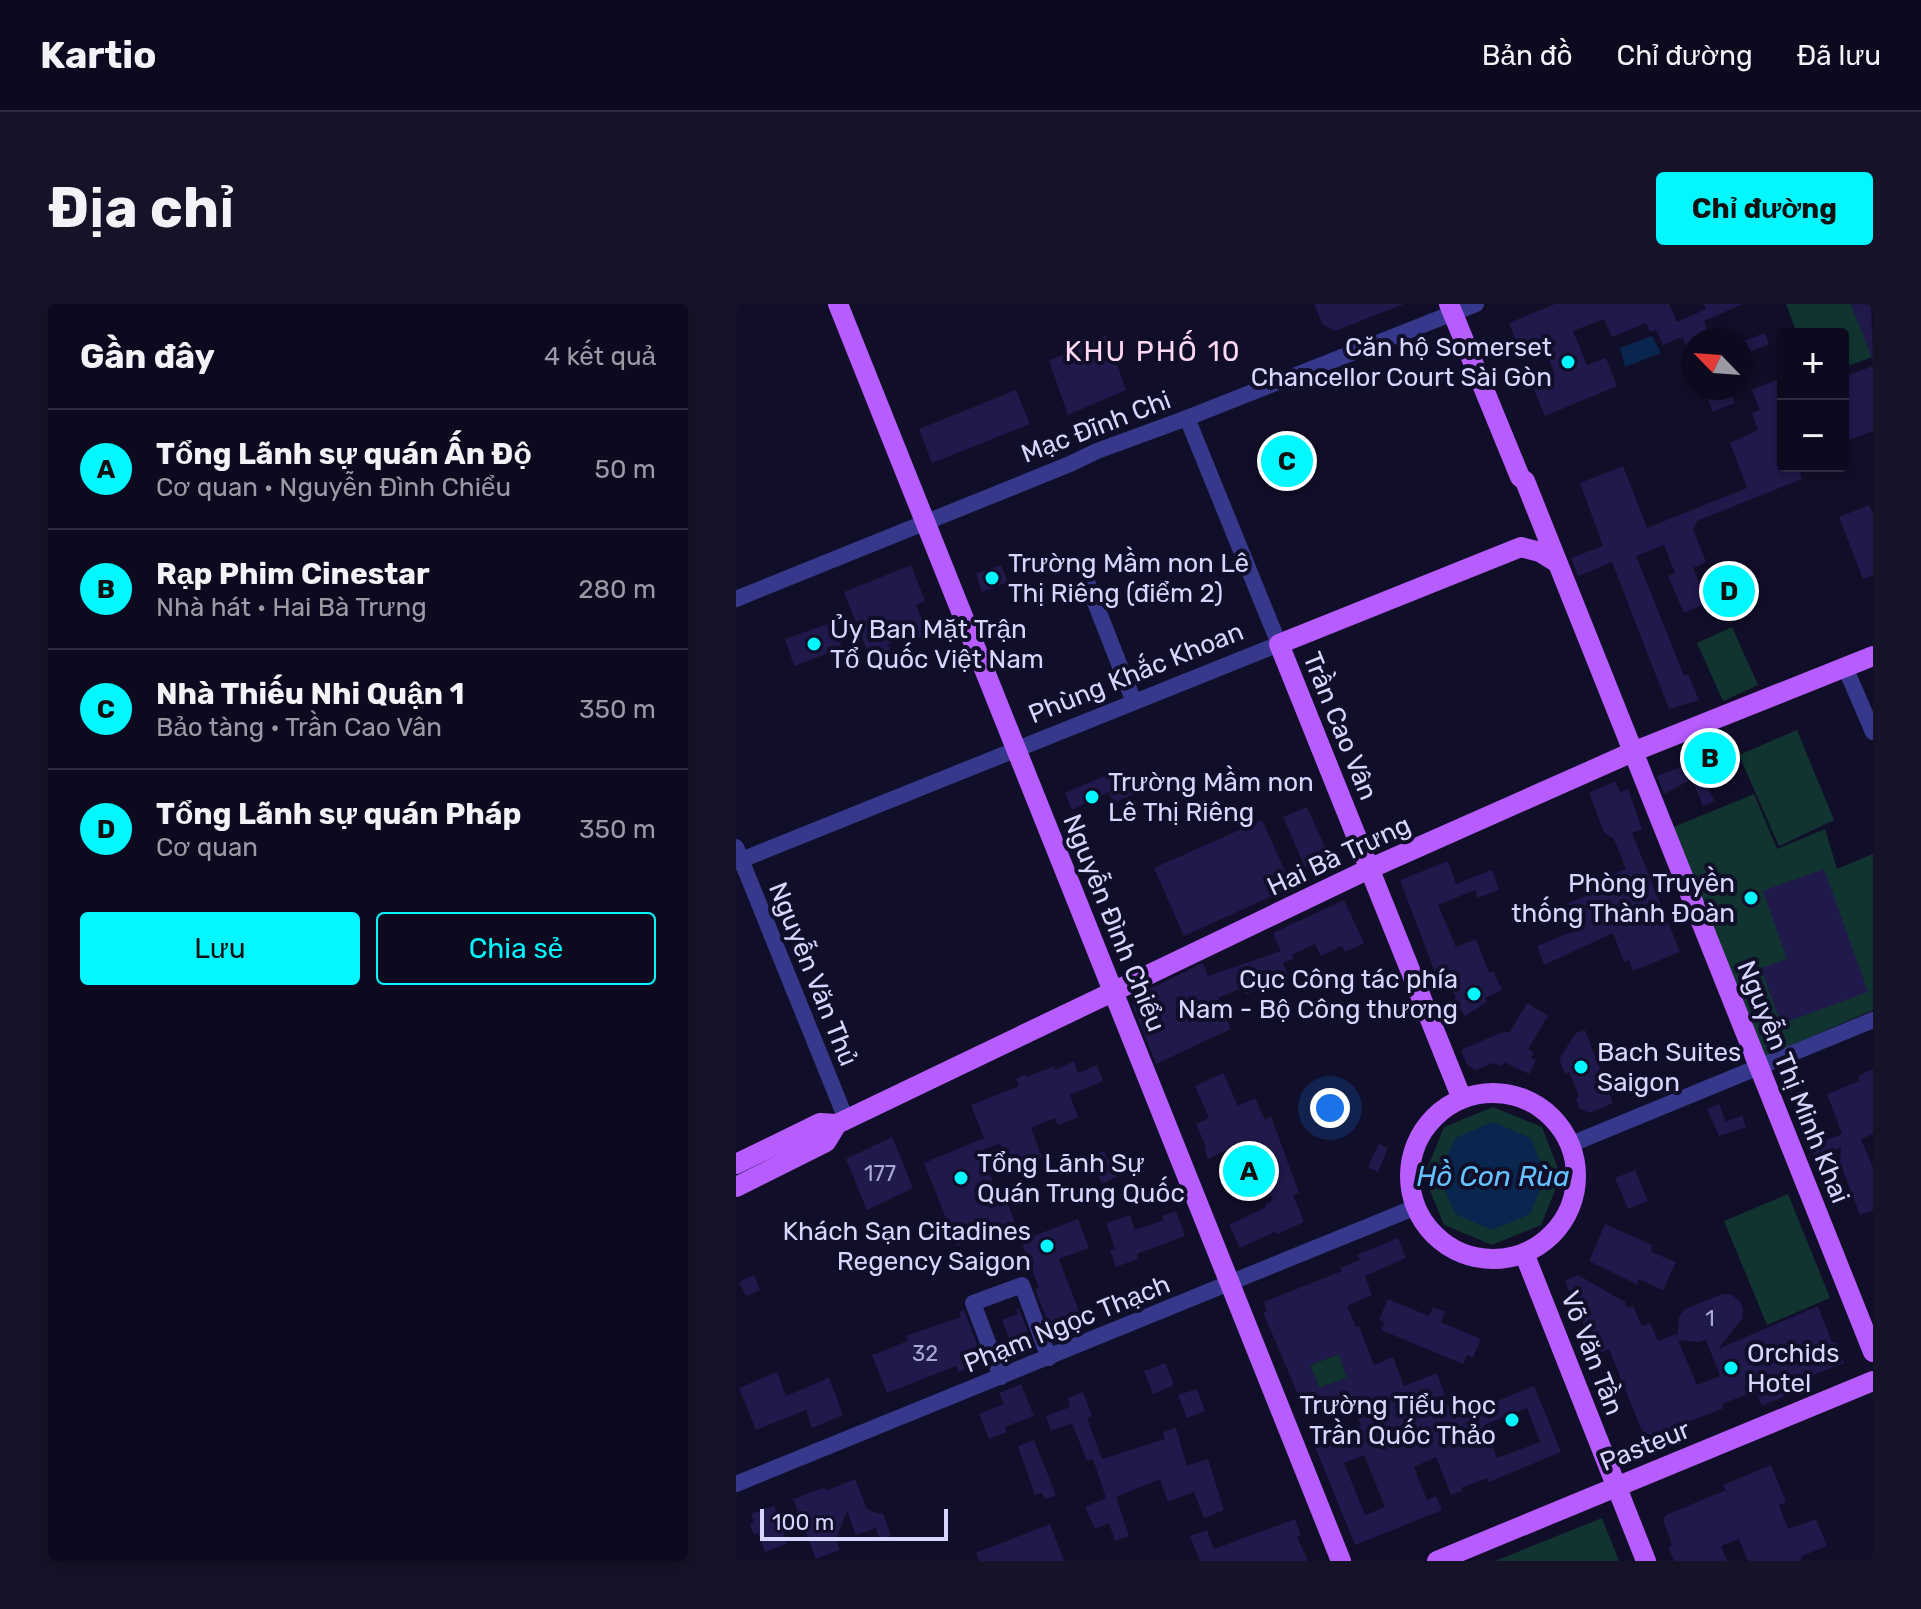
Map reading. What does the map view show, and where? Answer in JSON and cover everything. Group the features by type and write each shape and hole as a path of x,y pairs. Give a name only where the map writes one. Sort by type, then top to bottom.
{"main road":[{"name":"Nguyễn Đình Chiểu","path":"838,304 1341,1561"},
{"name":"Nguyễn Thị Minh Khai","path":"1451,309 1635,751 1873,1352"},
{"name":"Nguyễn Thị Minh Khai","path":"1520,477 1516,485 1533,530 1532,538 1521,547"},
{"name":"Phùng Khắc Khoan","path":"1279,644 1521,547"},
{"path":"1521,547 1540,552 1556,562"},
{"name":"Trần Cao Vân","path":"1279,644 1462,1099"},
{"name":"Hai Bà Trưng","path":"736,1164 832,1127 1369,869 1635,751 1873,656"},
{"path":"1500,1093 1537,1105 1556,1122 1569,1145 1575,1170 1569,1208 1546,1239 1524,1253 1499,1259 1460,1253 1429,1230 1416,1207 1410,1169 1417,1144 1431,1121 1462,1099 1500,1093"},
{"name":"Hai Bà Trưng","path":"736,1187 832,1127"},
{"name":"Võ Văn Tần","path":"1524,1253 1646,1561"},
{"name":"Pasteur","path":"1437,1561 1873,1381"}],"street":[{"name":"Mạc Đĩnh Chi","path":"736,599 1451,309 1476,304"},
{"name":"Trần Cao Vân","path":"1187,418 1279,644"},
{"path":"1087,582 1134,702"},
{"name":"Phùng Khắc Khoan","path":"738,857 1279,644"},
{"path":"1845,667 1873,732"},
{"name":"Nguyễn Văn Thủ","path":"738,857 832,1127"},
{"path":"1569,1145 1873,1020"},
{"name":"Phạm Ngọc Thạch","path":"736,1484 1416,1207"},
{"path":"1001,1377 973,1303 1022,1285 1049,1358"}],"green space":[{"path":"1786,304 1851,304 1872,357 1849,366 1849,328 1795,328"},
{"path":"1732,627 1758,685 1723,701 1697,643"},
{"path":"1797,730 1834,820 1779,846 1739,755"},
{"path":"1754,794 1777,849 1825,829 1837,869 1873,854 1873,1010 1755,1061 1664,831"},
{"name":"Hồ Con Rùa","path":"1493,1107 1542,1127 1561,1176 1541,1225 1492,1245 1444,1225 1424,1176 1444,1127"},
{"path":"1788,1194 1830,1298 1767,1325 1724,1221"},
{"path":"1339,1354 1347,1378 1319,1388 1310,1365"},
{"path":"1602,1518 1619,1561 1495,1561"}],"water":[{"path":"1652,336 1661,353 1625,367 1620,348"},
{"name":"Hồ Con Rùa","path":"1493,1122 1531,1138 1546,1176 1530,1214 1492,1230 1455,1214 1439,1176 1455,1138"}],"building":[{"path":"1314,304 1404,304 1335,331 1323,325"},
{"name":"Căn hộ Somerset Chancellor Court Sài Gòn","path":"1555,304 1669,304 1677,322 1706,309 1704,304 1743,304 1704,321 1707,328 1681,328 1681,337 1663,345 1656,330 1650,332 1646,323 1612,337 1604,319 1573,331 1587,365 1606,358 1617,386 1545,416 1532,384 1555,374 1542,342 1520,351 1509,323"},
{"path":"1851,304 1871,304 1873,358 1872,358"},
{"path":"1765,333 1769,344 1753,351 1753,338"},
{"path":"1107,335 1126,390 1068,415 1049,361"},
{"path":"1873,366 1873,431 1849,440 1849,400 1849,375"},
{"path":"1777,380 1777,472 1800,472 1802,479 1697,521 1693,529 1706,562 1693,568 1708,603 1684,613 1668,576 1675,573 1664,545 1636,556 1684,676 1688,674 1699,700 1669,709 1612,562 1578,576 1571,558 1603,546 1580,483 1623,466 1647,528 1747,488 1730,443 1758,430 1752,413 1760,410 1753,390"},
{"path":"1016,390 1030,424 932,463 919,429"},
{"path":"1708,400 1734,400 1735,403 1713,412"},
{"path":"1869,505 1873,514 1873,575 1863,579 1839,517"},
{"path":"911,565 925,601 916,605 928,634 912,640 910,636 888,644 896,665 876,673 844,592"},
{"name":"Trường Mầm non Lê Thị Riêng (điểm 2)","path":"1001,565 1008,582 982,592 976,574"},
{"name":"Ủy Ban Mặt Trận Tổ Quốc Việt Nam","path":"833,622 842,648 794,666 785,639"},
{"path":"1728,749 1734,769 1706,781 1714,801 1703,806 1692,779 1664,794 1657,776"},
{"path":"1123,768 1134,794 1113,803 1109,792 1072,810 1065,793"},
{"path":"1615,781 1620,792 1628,789 1642,829 1632,833 1680,952 1633,971 1629,960 1624,962 1613,933 1544,965 1537,946 1579,929 1568,903 1598,891 1595,882 1626,869 1614,839 1604,832 1589,793"},
{"path":"1307,807 1329,856 1305,867 1283,817"},
{"path":"1262,820 1292,887 1184,936 1154,868"},
{"path":"1448,861 1456,884 1492,870 1499,890 1478,898 1475,890 1438,905 1456,947 1476,939 1489,973 1493,971 1502,990 1485,998 1487,1002 1465,1016 1447,980 1439,983 1400,880"},
{"path":"1824,869 1868,992 1781,1024 1761,968 1787,959 1763,891"},
{"path":"1344,900 1364,943 1345,952 1342,946 1321,956 1315,944 1283,963 1289,979 1246,994 1244,987 1218,998 1231,1029 1156,1064 1133,1006 1135,996 1203,963 1208,976 1281,951 1273,933"},
{"path":"1527,1003 1548,1016 1528,1049 1534,1052 1531,1058 1536,1060 1529,1074 1504,1062 1502,1066 1493,1063 1476,1070 1467,1065 1461,1050 1500,1033 1510,1032"},
{"name":"Bach Suites Saigon","path":"1585,1030 1613,1103 1590,1113 1580,1109 1576,1100 1579,1096 1569,1072 1565,1074 1559,1059 1576,1033"},
{"path":"1074,1061 1078,1073 1097,1065 1103,1081 1070,1095 1078,1117 1058,1125 1055,1118 1031,1128 1042,1157 1011,1170 1000,1143 980,1151 1001,1201 1006,1199 1015,1223 957,1246 924,1163 984,1138 971,1105 1019,1086 1016,1079 1026,1074 1027,1077 1054,1066 1055,1070"},
{"path":"1873,1069 1873,1134 1861,1139 1873,1168 1873,1210 1860,1215 1840,1163 1841,1147 1816,1158 1811,1146 1842,1134 1827,1094 1860,1081 1858,1076"},
{"path":"1223,1073 1238,1106 1255,1098 1265,1120 1271,1116 1299,1193 1293,1195 1304,1222 1240,1248 1229,1225 1273,1201 1266,1184 1246,1191 1244,1186 1232,1190 1226,1173 1237,1169 1244,1142 1208,1159 1196,1124 1209,1118 1195,1086"},
{"path":"1719,1104 1726,1122 1742,1115 1746,1127 1719,1136 1707,1109"},
{"path":"892,1137 913,1188 867,1210 846,1159"},
{"path":"1379,1144 1388,1148 1378,1172 1369,1168 1369,1164"},
{"path":"1104,1151 1108,1160 1118,1156 1126,1172 1102,1184 1090,1157"},
{"path":"1635,1170 1648,1201 1628,1209 1615,1178"},
{"path":"1176,1211 1185,1236 1137,1254 1138,1259 1116,1267 1110,1250 1115,1249 1106,1223 1130,1215 1135,1230 1164,1220 1162,1216"},
{"path":"1078,1219 1089,1248 1059,1259 1082,1319 1051,1331 1021,1241"},
{"path":"1605,1224 1652,1245 1651,1252 1676,1262 1663,1290 1638,1279 1638,1285 1589,1261"},
{"path":"1398,1238 1406,1258 1365,1276 1372,1295 1347,1306 1356,1327 1359,1326 1374,1365 1393,1357 1404,1386 1437,1373 1453,1419 1534,1386 1561,1452 1489,1482 1487,1478 1461,1488 1462,1491 1451,1495 1436,1457 1414,1467 1427,1500 1436,1496 1442,1510 1355,1545 1314,1444 1361,1425 1350,1398 1307,1416 1263,1312 1267,1311 1264,1302 1342,1271 1340,1268 1360,1260 1357,1255","holes":["1339,1354 1347,1378 1319,1388 1310,1365","1527,1408 1540,1442 1497,1458 1484,1425","1364,1455 1385,1507 1365,1515 1344,1463"]},
{"path":"754,1275 760,1290 746,1296 739,1282"},
{"path":"1578,1275 1625,1302 1627,1308 1633,1306 1642,1326 1650,1323 1658,1341 1676,1334 1677,1338 1679,1317 1685,1309 1722,1294 1732,1295 1740,1301 1742,1319 1718,1349 1818,1306 1832,1343 1835,1342 1844,1363 1801,1380 1804,1388 1762,1406 1756,1391 1722,1404 1724,1408 1653,1436 1642,1431 1609,1349 1596,1354 1565,1281","holes":["1678,1340 1706,1340 1720,1376 1697,1385"]},
{"path":"1388,1299 1429,1316 1433,1307 1445,1312 1441,1322 1481,1339 1473,1358 1467,1355 1463,1364 1381,1330 1385,1322 1379,1320"},
{"path":"1019,1308 1033,1346 1015,1353 1002,1320 1018,1314 1016,1309"},
{"path":"964,1310 984,1362 959,1372 956,1366 887,1393 872,1355 908,1341 906,1336 961,1317 959,1312"},
{"path":"1165,1363 1174,1385 1153,1394 1144,1371"},
{"path":"777,1372 786,1396 829,1378 843,1415 812,1428 806,1410 756,1430 739,1388"},
{"path":"1021,1384 1034,1416 1005,1427 1007,1432 989,1439 979,1414 1004,1404 999,1393"},
{"path":"1197,1389 1205,1411 1187,1418 1178,1395"},
{"path":"1083,1392 1092,1416 1087,1418 1102,1459 1165,1439 1163,1432 1176,1428 1187,1466 1208,1459 1224,1510 1204,1518 1194,1492 1168,1502 1160,1479 1116,1497 1129,1536 1115,1541 1109,1523 1095,1529 1085,1507 1106,1498 1093,1459 1087,1461 1072,1423 1051,1431 1046,1416 1070,1407 1068,1398"},
{"path":"1034,1440 1056,1495 1045,1499 1042,1493 1035,1495 1018,1446"},
{"path":"1771,1465 1786,1502 1779,1505 1788,1529 1816,1519 1827,1546 1802,1556 1800,1561 1748,1561 1739,1539 1721,1546 1727,1561 1674,1561 1663,1520 1666,1515 1726,1490 1723,1485"},
{"path":"855,1479 867,1509 883,1513 891,1536 880,1540 876,1528 856,1535 847,1511 836,1539 840,1550 816,1559 793,1499"},
{"path":"774,1506 787,1544 765,1552 758,1533 754,1535 750,1524 754,1522 751,1514"},
{"path":"1295,1519 1301,1536 1297,1537 1308,1561 1200,1561 1190,1536 1207,1530 1214,1549"},
{"path":"1050,1524 1064,1561 979,1561 976,1553"}],"place":[{"name":"Căn hộ Somerset Chancellor Court Sài Gòn","path":"1568,362"},
{"name":"Nhà Thiếu Nhi Quận 1","path":"1287,461"},
{"name":"Trường Mầm non Lê Thị Riêng (điểm 2)","path":"992,578"},
{"name":"Tổng Lãnh sự quán Pháp","path":"1729,591"},
{"name":"Ủy Ban Mặt Trận Tổ Quốc Việt Nam","path":"814,644"},
{"name":"Rạp Phim Cinestar","path":"1710,758"},
{"name":"Trường Mầm non Lê Thị Riêng","path":"1092,797"},
{"name":"Phòng Truyền thống Thành Đoàn","path":"1751,898"},
{"name":"Cục Công tác phía Nam - Bộ Công thương","path":"1474,994"},
{"name":"Bach Suites Saigon","path":"1581,1067"},
{"name":"Tổng Lãnh sự quán Ấn Độ","path":"1249,1171"},
{"name":"Tổng Lãnh Sự Quán Trung Quốc","path":"961,1178"},
{"name":"Khách Sạn Citadines Regency Saigon","path":"1047,1246"},
{"name":"Orchids Hotel","path":"1731,1368"},
{"name":"Trường Tiểu học Trần Quốc Thảo","path":"1512,1420"}],"district":[{"name":"KHU PHỐ 10","path":"1153,351"}]}
